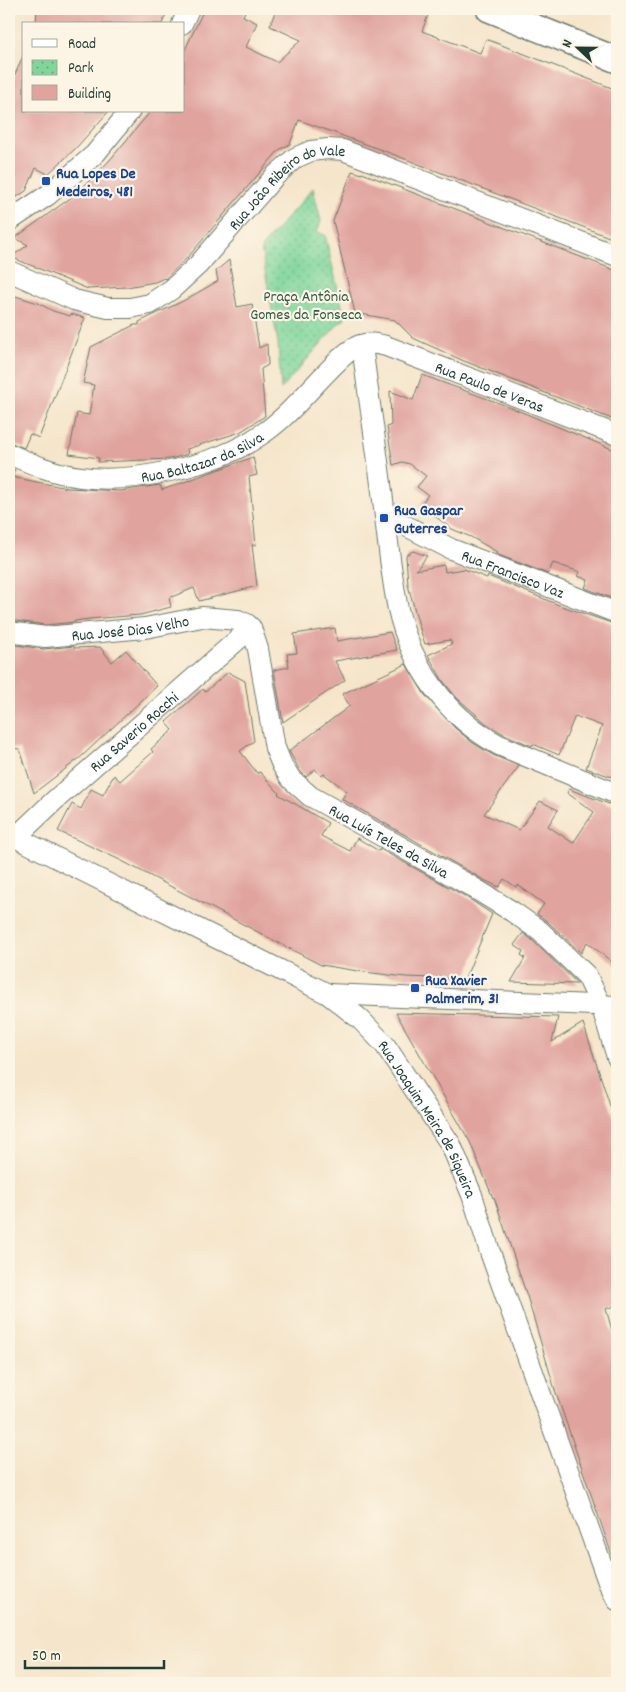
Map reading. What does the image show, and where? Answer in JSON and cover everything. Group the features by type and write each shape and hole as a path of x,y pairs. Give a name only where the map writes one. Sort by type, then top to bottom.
{"main road":[{"path":"489,9 617,60"}],"street":[{"path":"183,22 188,9"},
{"path":"9,221 48,194 95,154 129,112"},
{"name":"Rua João Ribeiro do Vale","path":"9,271 74,300 108,308 130,308 150,304 172,289 198,265 275,176 295,158 311,150 328,148 343,150 617,256"},
{"name":"Rua Paulo de Veras","path":"362,345 372,342 386,346 617,435"},
{"path":"362,345 392,574 399,611 409,644 426,676 447,705 465,723 484,737 617,794"},
{"name":"Rua Baltazar da Silva","path":"9,454 48,470 81,477 113,478 146,475 188,466 225,455 258,437 278,422 345,354 362,345"},
{"name":"Rua Francisco Vaz","path":"385,515 451,549 617,613"},
{"name":"Rua José Dias Velho","path":"9,632 44,636 145,628 202,617 238,620 251,628"},
{"name":"Rua Saverio Rocchi","path":"12,835 251,628"},
{"name":"Rua Luís Teles da Silva","path":"251,628 258,649 275,748 282,765 291,779 310,796 469,885 540,931 587,976 609,1005 617,1057"},
{"name":"Rua Joaquim Meira de Siqueira","path":"12,835 328,994 360,1019 385,1044 451,1145 472,1195 490,1252 608,1582 617,1600"},
{"path":"328,994 609,1005"}],"green space":[{"name":"Praça Antônia Gomes da Fonseca","path":"313,188 321,221 317,232 325,235 345,319 339,323 281,389 278,343 261,248"}],"building":[{"path":"37,9 168,9 163,22 36,22"},
{"path":"204,9 246,9 243,16 257,23 246,47 277,62 301,40 270,26 276,9 413,9 428,15 422,31 480,53 486,39 617,90 617,240 299,120 290,144 279,150 188,257 165,279 127,287 88,289 11,257 28,245 15,238 83,189 150,112 185,112 185,50"},
{"path":"22,59 22,112 108,112 76,148 48,174 36,168 26,191 9,202 9,88"},
{"path":"352,171 362,173 617,271 617,421 464,361 413,338 395,320 355,313 333,221"},
{"path":"229,260 237,307 252,304 259,348 267,344 268,365 261,369 265,416 240,432 187,449 188,454 170,459 98,462 99,458 69,454 77,413 89,415 94,385 83,383 91,347 134,325 139,325 139,322 183,301 218,281 216,271"},
{"path":"9,294 38,303 53,311 85,318 39,438 30,434 24,448 9,442"},
{"path":"422,375 507,406 617,451 617,600 585,588 588,580 578,576 580,572 553,563 548,574 496,554 497,552 471,537 452,529 420,505 428,495 417,487 426,476 410,464 402,462 393,465 387,427 391,425 390,391 413,400"},
{"path":"253,457 257,475 249,477 256,545 252,545 257,586 199,601 194,588 169,598 171,607 140,615 45,625 9,620 9,467 15,470 12,477 67,488 120,491 160,485 162,490"},
{"path":"413,551 427,556 416,570 444,565 445,572 464,569 487,578 488,576 559,605 617,625 617,765 612,777 586,768 602,726 575,716 559,755 504,734 487,724 456,697 443,681 428,655 452,644 450,640 425,644 419,626 408,585 406,555"},
{"path":"335,628 337,641 390,632 397,650 335,661 345,680 283,722 274,670 289,667 287,654 297,653 294,634"},
{"path":"9,644 44,649 74,646 74,648 100,647 112,662 126,650 157,686 81,757 34,793 20,749 9,748"},
{"path":"406,664 425,695 455,728 473,743 493,755 519,766 484,814 519,830 540,801 558,810 548,826 573,843 594,812 567,793 569,789 617,807 617,966 587,942 581,953 537,914 544,904 518,885 516,887 504,879 499,887 484,880 342,799 347,791 324,774 321,776 315,769 306,777 300,771 289,751 350,706 342,694"},
{"path":"228,672 245,681 254,741 240,751 257,773 260,772 278,794 328,823 321,836 350,851 357,838 463,895 492,914 465,979 406,977 321,965 120,860 58,831 72,804 81,809 91,789 103,795 114,775 120,781 153,752 151,749 173,730 166,722 203,689 205,692"},
{"path":"523,933 578,984 511,982 525,958 521,955 523,951 514,945"},
{"path":"396,1013 558,1017 552,1042 583,1023 617,1127 617,1305 606,1309 617,1348 617,1561 614,1561 555,1390 527,1296 494,1197 470,1142"}],"place":[{"name":"Rua Lopes De Medeiros, 481","path":"46,181"},
{"name":"Rua Gaspar Guterres","path":"384,518"},
{"name":"Rua Xavier Palmerim, 31","path":"415,988"}]}
